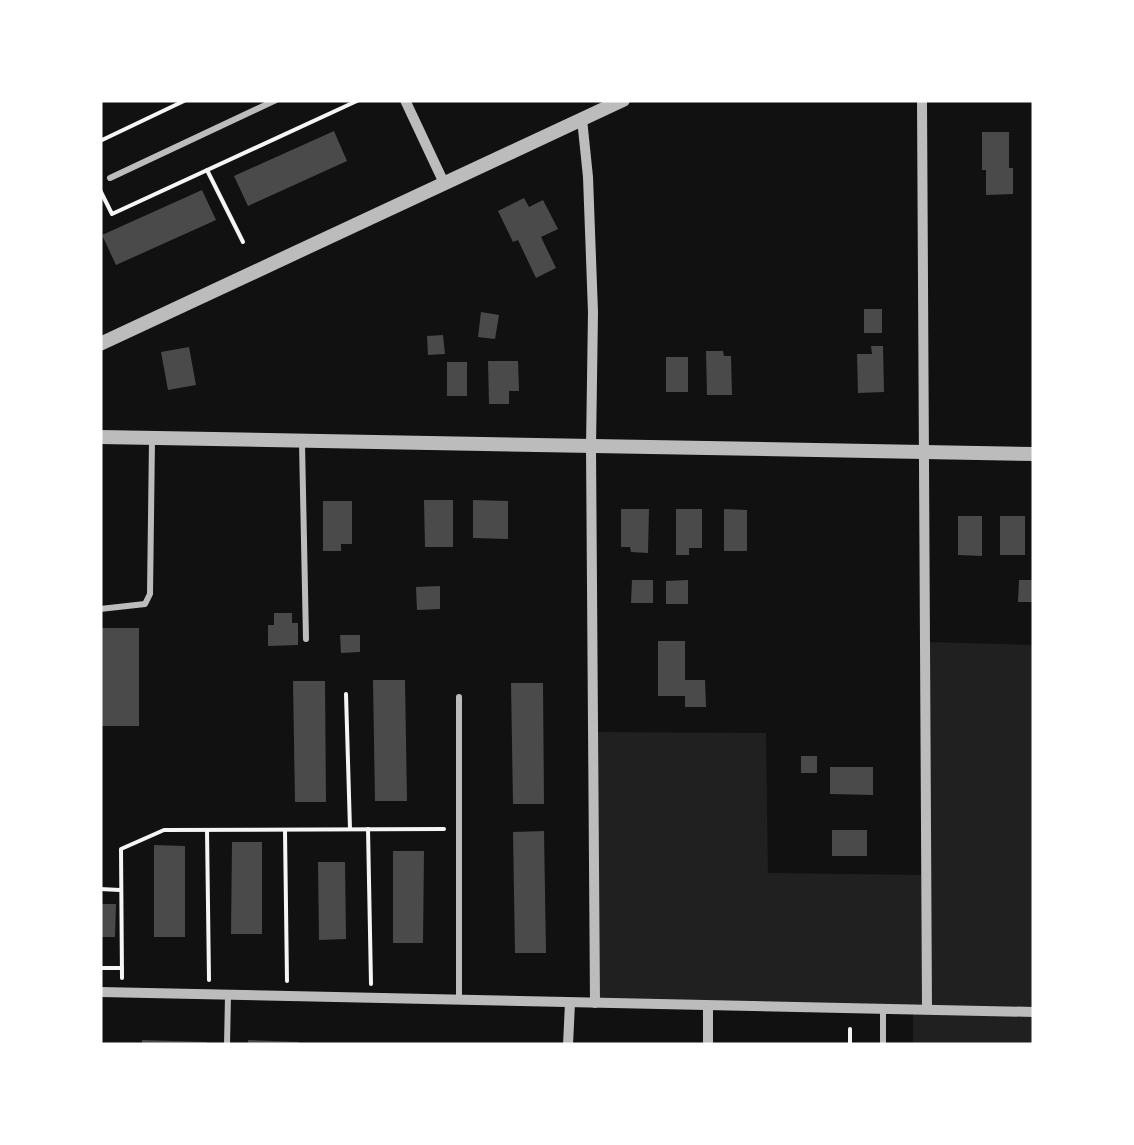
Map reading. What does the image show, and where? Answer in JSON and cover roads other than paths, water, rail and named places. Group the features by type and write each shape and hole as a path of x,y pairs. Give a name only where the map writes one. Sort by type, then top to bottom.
{"street":[{"path":"405,100 444,183"},
{"path":"100,344 623,100"},
{"path":"922,100 928,1009"},
{"path":"582,120 593,312 595,1003"},
{"path":"100,437 1034,454"},
{"path":"100,992 1034,1012"},
{"path":"568,1045 570,1003"},
{"path":"708,1006 708,1045"}],"lane":[{"path":"110,178 276,100"},
{"path":"100,609 145,604 150,594 152,438"},
{"path":"302,442 306,639"},
{"path":"458,697 458,1000"},
{"path":"227,1045 228,995"},
{"path":"883,1008 883,1045"}]}
